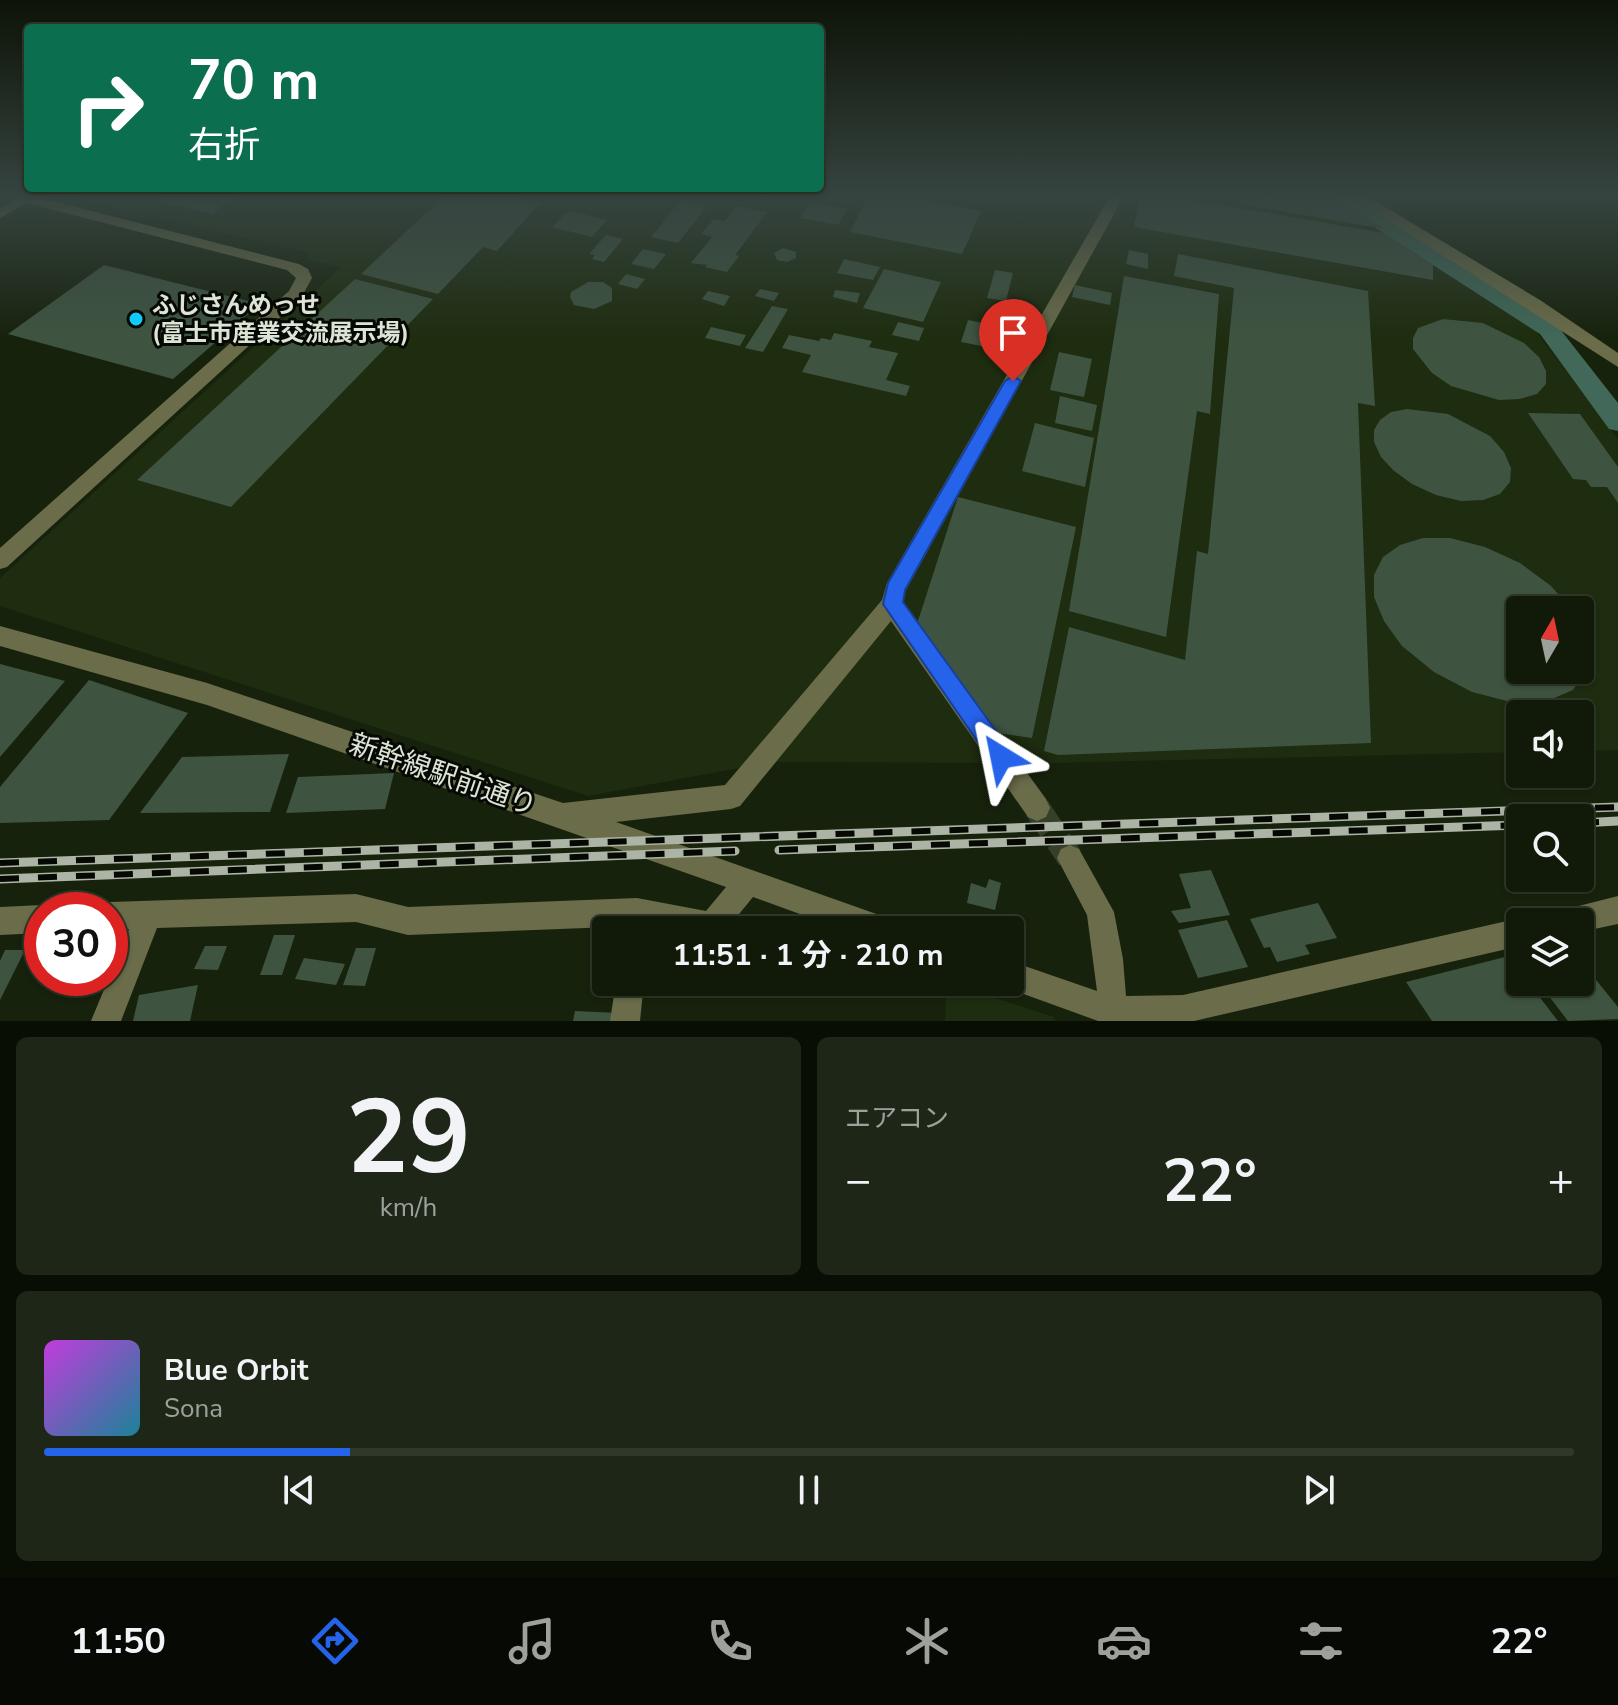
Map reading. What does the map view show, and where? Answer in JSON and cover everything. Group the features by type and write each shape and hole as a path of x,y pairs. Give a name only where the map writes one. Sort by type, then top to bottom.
{"street":[{"path":"0,561 295,294 304,278 302,272 293,267 202,244"},
{"path":"561,815 731,797 892,604 895,589 1090,244"},
{"path":"1435,244 1534,304 1618,361"},
{"path":"892,604 1037,808"},
{"name":"新幹線駅前通り","path":"0,636 207,694 561,815 842,916"},
{"path":"1070,858 1100,912 1121,1018"},
{"path":"720,916 747,883"},
{"path":"128,916 356,908 408,921 592,921"},
{"path":"1594,915 1618,910"},
{"path":"106,1021 148,915"},
{"path":"0,921 24,920"},
{"path":"1024,980 1121,1018 1183,1009 1506,935"},
{"path":"625,1021 628,996"}],"shaded area":[{"path":"271,244 1407,244 1532,326 1618,439 1618,750 1594,751 1594,700 1506,700 1506,752 1053,763 772,762 588,796 0,606 0,578 341,267 305,259 311,253"},
{"path":"946,996 989,996 1054,1017 1056,1021 945,1021"}],"building":[{"path":"393,244 504,244 497,251 483,247 438,294 361,274"},
{"path":"598,244 619,244 604,262 592,259 595,255 589,254"},
{"path":"707,244 743,244 727,272 691,263"},
{"path":"909,244 967,244 962,254"},
{"path":"1228,244 1400,244 1433,265 1433,280"},
{"path":"783,248 796,252 796,258 787,262 777,260 774,253"},
{"path":"643,249 666,254 654,269 631,264"},
{"path":"1129,250 1148,254 1148,269 1126,264"},
{"path":"1178,254 1368,291 1375,406 1358,403 1371,743 1058,755 1044,751 1069,627 1185,660 1197,551 1208,554 1234,288 1174,276"},
{"path":"844,259 880,267 873,280 837,273"},
{"name":"ふじさんめっせ (富士市産業交流展示場)","path":"104,265 260,304 173,379 8,334"},
{"path":"884,269 941,282 923,322 863,308"},
{"path":"995,270 1013,273 1006,301 987,298"},
{"path":"626,274 645,279 637,289 618,284"},
{"path":"1124,276 1219,294 1210,414 1197,411 1166,637 1069,611"},
{"path":"355,279 433,299 231,507 137,480"},
{"path":"588,282 603,282 612,288 612,301 594,309 574,305 571,292"},
{"path":"1075,285 1112,293 1110,305 1072,297"},
{"path":"760,289 779,293 774,301 755,296"},
{"path":"835,290 860,293 857,303 833,297"},
{"path":"708,291 730,296 724,306 702,299"},
{"path":"772,306 788,309 763,352 745,348"},
{"path":"1443,319 1483,323 1524,343 1539,357 1546,371 1546,384 1537,394 1499,400 1451,386 1432,373 1413,349 1413,338 1418,328"},
{"path":"968,320 992,325 986,347 961,342"},
{"path":"898,322 924,328 919,341 892,335"},
{"path":"711,327 746,335 740,346 705,338"},
{"path":"834,333 872,341 869,347 898,353 886,380 910,386 906,396 802,372 811,355 782,348 789,335 819,341 821,338 831,340"},
{"path":"1059,352 1092,359 1084,397 1050,390"},
{"path":"1060,396 1097,405 1092,431 1055,423"},
{"path":"1407,409 1448,414 1490,436 1504,452 1511,468 1510,482 1500,494 1483,500 1461,501 1436,495 1412,484 1381,457 1374,442 1374,430 1380,420 1391,412"},
{"path":"1528,413 1580,414 1618,467 1618,503 1607,487 1591,487 1586,480 1573,479"},
{"path":"1035,423 1094,438 1085,487 1022,471"},
{"path":"958,497 1076,527 1032,738 997,733 917,624"},
{"path":"1423,538 1450,538 1485,547 1520,563 1551,586 1560,596 1506,596 1506,684 1577,684 1573,690 1549,700 1506,701 1472,692 1434,672 1402,646 1384,621 1374,597 1374,575 1383,557 1400,545"},
{"path":"0,664 65,681 0,757"},
{"path":"89,680 188,713 109,820 0,823 0,787"},
{"path":"289,754 270,812 140,813 182,757"},
{"path":"394,773 385,809 286,813 298,777"},
{"path":"1211,870 1230,915 1179,923 1171,911 1191,908 1179,874"},
{"path":"989,879 1001,883 995,910 967,903 971,883 986,888"},
{"path":"1318,903 1337,938 1305,945 1310,954 1277,962 1270,947 1264,948 1250,919"},
{"path":"1227,920 1248,967 1198,978 1178,930"},
{"path":"274,935 295,935 282,975 260,975"},
{"path":"205,946 227,946 218,970 194,969"},
{"path":"356,948 376,948 365,986 343,985"},
{"path":"5,950 24,950 0,1000 0,961"},
{"path":"1506,957 1506,996 1539,996 1558,1021 1432,1021 1406,982"},
{"path":"304,958 345,964 336,985 295,979"},
{"path":"1594,977 1618,1007 1618,1019 1568,1021 1549,996 1594,996"},
{"path":"198,985 190,1021 133,1021 139,995"},
{"path":"575,1011 618,1013 616,1021 573,1021"}],"waterway":[{"path":"1412,244 1548,329 1618,422"}],"tunnel":[{"path":"1037,808 1070,858"}],"railway":[{"path":"0,863 1618,807"},
{"path":"1594,822 1618,821"},
{"path":"779,850 1506,825"},
{"path":"0,879 735,851"}],"place":[{"name":"ふじさんめっせ (富士市産業交流展示場)","path":"136,319"}],"route":[{"path":"1001,757 892,604 895,589 1013,381"}]}
